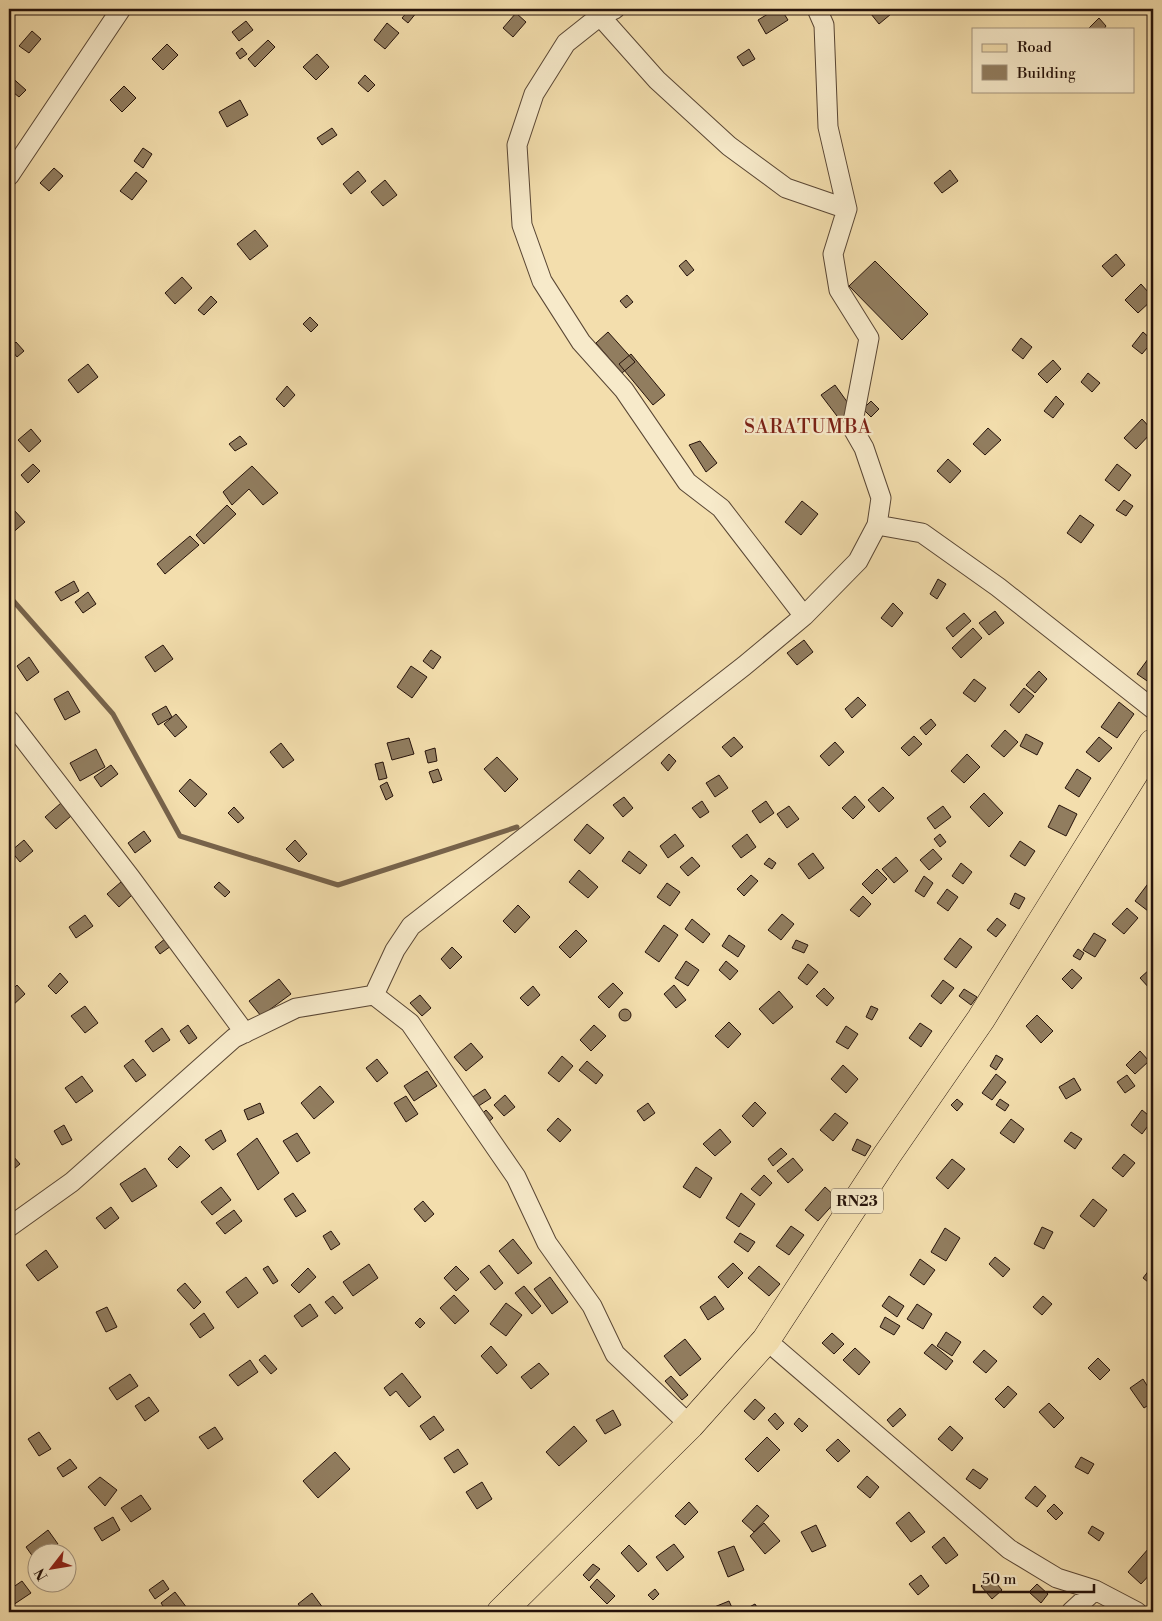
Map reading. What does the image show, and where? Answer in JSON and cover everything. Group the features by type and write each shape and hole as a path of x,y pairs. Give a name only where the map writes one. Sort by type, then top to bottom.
{"main road":[{"name":"RN23","path":"501,1612 690,1424 766,1340 887,1155 981,1018 1153,743"}],"street":[{"path":"9,176 121,9"},
{"path":"374,995 395,950 411,926 744,666 804,616 858,560 877,525 881,498 864,448 852,427 869,338 839,290 833,254 847,209 828,127 824,25 817,9"},
{"path":"804,616 721,508 687,482 624,390 581,342 542,281 522,225 517,145 534,94 566,43 608,13 657,80 729,146 786,188 847,209"},
{"path":"877,525 922,533 998,587 1153,709"},
{"path":"9,720 130,877 245,1033"},
{"path":"9,1228 72,1182 234,1038 296,1008 374,995 410,1023 516,1177 547,1243 592,1306 614,1354 690,1424"},
{"path":"766,1340 1009,1549 1057,1578 1095,1590 1137,1612"},
{"path":"1070,1612 1095,1590"}],"building":[{"path":"276,9 288,9 283,14"},
{"path":"410,9 417,12 408,23 402,18"},
{"path":"776,9 781,9 788,20 766,34 758,20"},
{"path":"867,9 887,9 891,14 879,24"},
{"path":"516,13 526,22 513,37 503,28"},
{"path":"1099,18 1106,26 1105,28 1089,28"},
{"path":"246,21 253,30 239,41 232,32"},
{"path":"387,23 399,33 385,49 374,40"},
{"path":"32,31 41,39 29,53 19,46"},
{"path":"268,40 275,47 255,67 248,59"},
{"path":"167,44 178,55 163,70 152,59"},
{"path":"242,48 247,54 240,59 236,53"},
{"path":"749,49 755,59 743,66 737,57"},
{"path":"317,54 329,67 316,80 303,67"},
{"path":"9,75 26,90 19,97 9,89"},
{"path":"365,75 375,85 368,92 358,83"},
{"path":"124,86 136,98 122,112 110,100"},
{"path":"240,100 248,115 227,127 219,112"},
{"path":"332,128 337,135 322,145 317,138"},
{"path":"143,148 152,154 143,168 134,161"},
{"path":"54,168 63,176 49,191 40,183"},
{"path":"950,170 958,181 942,193 934,183"},
{"path":"358,171 366,181 351,194 343,184"},
{"path":"136,172 147,181 132,200 120,191"},
{"path":"385,180 397,195 383,206 371,192"},
{"path":"255,230 268,246 250,260 237,244"},
{"path":"1116,254 1125,265 1112,277 1102,266"},
{"path":"686,260 694,270 687,276 679,266"},
{"path":"875,261 928,314 902,340 849,286"},
{"path":"182,277 192,288 175,304 165,293"},
{"path":"1141,284 1149,293 1153,287 1153,299 1138,313 1125,300"},
{"path":"627,295 633,302 626,308 620,301"},
{"path":"211,296 217,302 204,315 198,310"},
{"path":"310,317 318,325 311,332 303,324"},
{"path":"608,332 635,362 622,373 596,343"},
{"path":"1143,332 1153,341 1142,354 1132,346"},
{"path":"1021,338 1032,347 1023,359 1012,350"},
{"path":"16,342 24,351 17,357 10,348"},
{"path":"631,354 665,395 653,405 619,364"},
{"path":"1053,360 1061,369 1047,383 1038,374"},
{"path":"88,364 98,377 78,393 68,380"},
{"path":"1088,373 1100,383 1092,392 1081,382"},
{"path":"835,385 853,410 840,420 821,395"},
{"path":"287,386 295,395 284,407 276,399"},
{"path":"1056,396 1064,404 1053,418 1044,411"},
{"path":"871,401 879,409 871,417 863,409"},
{"path":"1142,419 1153,431 1136,449 1124,438"},
{"path":"988,428 1001,440 985,455 973,444"},
{"path":"31,429 41,441 29,452 18,440"},
{"path":"240,436 247,444 235,451 229,444"},
{"path":"700,441 717,463 706,472 689,445"},
{"path":"948,459 961,471 950,483 937,471"},
{"path":"33,464 40,471 28,483 21,475"},
{"path":"1117,464 1131,475 1119,491 1105,480"},
{"path":"252,466 278,493 263,505 249,489 232,505 223,492"},
{"path":"1124,500 1133,506 1126,516 1116,510"},
{"path":"802,501 818,514 801,535 785,522"},
{"path":"227,505 236,514 204,544 196,535"},
{"path":"14,510 25,522 10,535 9,515"},
{"path":"1080,515 1094,525 1081,543 1067,533"},
{"path":"190,536 199,545 165,574 157,564"},
{"path":"938,579 946,584 937,599 930,594"},
{"path":"74,581 79,591 61,601 55,592"},
{"path":"88,592 96,604 83,613 75,602"},
{"path":"893,603 903,613 892,627 881,618"},
{"path":"995,611 1004,623 989,635 979,623"},
{"path":"964,613 971,621 953,637 946,628"},
{"path":"973,628 982,638 961,658 952,648"},
{"path":"804,640 813,652 797,665 787,653"},
{"path":"163,645 173,659 155,672 145,657"},
{"path":"431,650 441,657 433,669 423,661"},
{"path":"29,657 39,672 27,681 17,666"},
{"path":"1148,659 1153,662 1153,685 1137,674"},
{"path":"411,666 427,677 412,698 397,687"},
{"path":"1039,671 1047,679 1035,693 1026,685"},
{"path":"974,679 986,688 975,702 963,693"},
{"path":"1024,688 1034,696 1019,713 1010,705"},
{"path":"68,691 80,712 65,720 54,699"},
{"path":"858,697 866,705 852,718 845,709"},
{"path":"1119,702 1134,714 1117,738 1101,727"},
{"path":"166,706 172,717 158,725 152,714"},
{"path":"176,714 187,727 175,737 164,724"},
{"path":"931,719 936,725 926,735 920,728"},
{"path":"1005,730 1018,742 1004,757 991,746"},
{"path":"1026,734 1043,743 1037,755 1020,746"},
{"path":"914,736 922,744 909,756 901,748"},
{"path":"734,737 743,747 731,757 722,747"},
{"path":"1099,737 1112,748 1099,762 1086,752"},
{"path":"409,738 414,754 392,760 387,743"},
{"path":"835,742 844,752 829,766 820,756"},
{"path":"281,743 294,760 283,768 270,752"},
{"path":"435,748 437,761 428,763 425,751"},
{"path":"96,749 105,767 80,781 70,763"},
{"path":"669,754 676,761 668,771 661,763"},
{"path":"967,754 980,767 964,783 951,771"},
{"path":"497,757 518,779 505,792 484,769"},
{"path":"383,762 387,778 379,780 375,764"},
{"path":"111,765 118,774 101,787 94,777"},
{"path":"438,769 442,780 433,783 429,772"},
{"path":"1077,769 1091,778 1079,797 1065,788"},
{"path":"719,775 728,788 715,797 706,783"},
{"path":"190,779 207,794 195,807 179,791"},
{"path":"387,782 393,796 386,800 380,786"},
{"path":"883,787 894,798 879,812 868,800"},
{"path":"984,793 1003,813 989,827 970,807"},
{"path":"855,796 865,807 853,819 842,808"},
{"path":"624,797 633,808 623,817 613,805"},
{"path":"702,801 709,812 700,818 692,808"},
{"path":"766,801 774,813 760,823 752,811"},
{"path":"61,803 71,816 56,829 45,817"},
{"path":"1059,805 1077,814 1066,836 1048,827"},
{"path":"789,806 799,819 787,828 777,814"},
{"path":"943,806 951,817 935,829 927,818"},
{"path":"234,807 244,818 238,823 228,813"},
{"path":"587,824 604,838 590,854 574,840"},
{"path":"144,831 151,841 135,853 128,843"},
{"path":"675,834 684,846 668,858 660,846"},
{"path":"747,834 756,847 741,858 732,846"},
{"path":"940,834 946,842 940,847 934,839"},
{"path":"24,840 33,851 20,862 11,851"},
{"path":"295,840 307,854 299,862 286,849"},
{"path":"1020,841 1035,851 1025,866 1010,856"},
{"path":"933,849 942,859 929,870 920,860"},
{"path":"629,851 647,865 640,874 622,861"},
{"path":"813,853 824,868 809,879 798,864"},
{"path":"692,857 700,866 688,876 680,867"},
{"path":"896,857 908,871 894,883 882,869"},
{"path":"769,858 776,863 772,869 764,864"},
{"path":"961,863 972,872 963,884 952,876"},
{"path":"877,869 887,879 872,894 862,884"},
{"path":"579,870 598,887 588,898 569,882"},
{"path":"751,875 758,881 744,896 737,889"},
{"path":"924,876 933,883 924,897 915,891"},
{"path":"1150,881 1153,884 1153,904 1148,911 1135,901"},
{"path":"121,882 132,895 119,907 107,894"},
{"path":"219,882 230,892 225,897 214,887"},
{"path":"667,883 680,892 670,906 657,897"},
{"path":"947,889 958,897 948,911 937,903"},
{"path":"1015,893 1025,898 1019,909 1010,904"},
{"path":"863,896 871,904 859,917 850,910"},
{"path":"518,905 530,917 515,933 503,921"},
{"path":"1127,908 1138,918 1124,934 1112,924"},
{"path":"782,914 794,924 781,940 768,930"},
{"path":"85,915 93,926 76,938 69,927"},
{"path":"997,918 1006,925 996,937 987,930"},
{"path":"692,919 710,934 703,943 685,929"},
{"path":"664,925 678,935 659,962 645,952"},
{"path":"576,930 587,941 570,958 559,947"},
{"path":"1094,933 1106,940 1095,957 1083,950"},
{"path":"729,935 745,946 738,957 722,946"},
{"path":"166,938 171,946 160,954 155,947"},
{"path":"960,938 972,947 956,968 944,959"},
{"path":"796,940 808,945 804,953 792,948"},
{"path":"452,947 462,957 450,969 441,959"},
{"path":"1078,949 1084,953 1080,960 1073,956"},
{"path":"686,961 699,970 688,986 675,978"},
{"path":"726,961 738,971 730,980 719,970"},
{"path":"808,964 818,972 807,985 798,978"},
{"path":"1072,969 1082,978 1072,989 1062,979"},
{"path":"1150,969 1153,972 1153,988 1151,990 1140,978"},
{"path":"60,973 68,982 56,994 48,986"},
{"path":"279,979 291,994 261,1016 249,1001"},
{"path":"943,980 954,988 941,1004 931,996"},
{"path":"613,983 623,993 609,1008 598,997"},
{"path":"17,985 25,994 12,1006 9,1002 9,993"},
{"path":"674,985 686,1000 676,1008 664,994"},
{"path":"533,986 540,995 528,1006 520,998"},
{"path":"824,988 834,998 827,1006 816,996"},
{"path":"964,989 977,997 971,1005 959,996"},
{"path":"779,991 793,1007 773,1024 759,1009"},
{"path":"420,995 431,1008 422,1016 410,1003"},
{"path":"85,1006 98,1023 85,1033 71,1016"},
{"path":"871,1006 878,1009 872,1020 866,1017"},
{"path":"625,1009 631,1015 625,1021 619,1015"},
{"path":"1037,1015 1053,1031 1041,1043 1026,1026"},
{"path":"729,1022 741,1034 728,1048 715,1036"},
{"path":"920,1023 932,1031 921,1047 909,1038"},
{"path":"188,1025 197,1038 189,1044 180,1031"},
{"path":"594,1025 606,1036 591,1051 580,1040"},
{"path":"846,1026 858,1034 848,1049 836,1042"},
{"path":"162,1028 170,1040 153,1052 145,1041"},
{"path":"471,1043 483,1057 466,1071 454,1057"},
{"path":"1140,1051 1149,1061 1135,1074 1126,1065"},
{"path":"996,1055 1003,1059 996,1070 990,1066"},
{"path":"562,1056 573,1066 559,1082 548,1073"},
{"path":"133,1059 146,1075 136,1082 124,1066"},
{"path":"377,1059 388,1073 377,1082 366,1068"},
{"path":"587,1061 603,1075 596,1084 579,1070"},
{"path":"843,1065 858,1079 846,1093 831,1079"},
{"path":"427,1071 437,1086 414,1101 404,1086"},
{"path":"996,1074 1006,1082 992,1100 982,1093"},
{"path":"1127,1075 1135,1086 1125,1093 1117,1082"},
{"path":"82,1076 93,1091 76,1103 65,1088"},
{"path":"1074,1078 1081,1090 1066,1099 1059,1087"},
{"path":"320,1086 334,1102 314,1119 301,1103"},
{"path":"485,1089 491,1098 477,1107 471,1098"},
{"path":"505,1095 515,1107 504,1116 494,1105"},
{"path":"406,1096 418,1114 406,1122 394,1103"},
{"path":"957,1099 963,1104 957,1111 951,1105"},
{"path":"1000,1099 1009,1105 1005,1111 996,1105"},
{"path":"755,1102 766,1113 753,1127 742,1116"},
{"path":"260,1103 264,1113 248,1120 244,1110"},
{"path":"648,1103 655,1113 644,1121 637,1111"},
{"path":"486,1110 493,1118 486,1124 480,1116"},
{"path":"1142,1110 1153,1119 1142,1134 1131,1125"},
{"path":"835,1113 848,1123 833,1141 820,1130"},
{"path":"558,1118 571,1130 560,1142 547,1130"},
{"path":"1011,1119 1024,1129 1014,1143 1000,1133"},
{"path":"64,1125 72,1140 62,1145 54,1131"},
{"path":"720,1129 731,1142 715,1156 703,1144"},
{"path":"221,1130 226,1141 213,1150 205,1140"},
{"path":"1071,1132 1082,1139 1075,1149 1064,1141"},
{"path":"297,1133 310,1153 297,1162 283,1141"},
{"path":"257,1138 279,1173 258,1190 237,1154"},
{"path":"857,1139 871,1146 865,1156 852,1150"},
{"path":"180,1146 190,1156 177,1168 168,1159"},
{"path":"781,1148 787,1154 773,1166 768,1159"},
{"path":"1124,1154 1135,1163 1123,1177 1112,1168"},
{"path":"13,1156 20,1164 9,1173 9,1160"},
{"path":"793,1158 803,1170 788,1183 777,1171"},
{"path":"952,1159 965,1169 948,1189 936,1178"},
{"path":"696,1167 712,1178 700,1198 683,1187"},
{"path":"145,1168 157,1186 132,1202 120,1184"},
{"path":"764,1175 772,1183 760,1196 751,1189"},
{"path":"221,1187 231,1200 212,1215 201,1202"},
{"path":"825,1187 838,1199 818,1221 805,1210"},
{"path":"293,1193 306,1211 296,1217 284,1199"},
{"path":"741,1193 755,1204 739,1227 726,1218"},
{"path":"1093,1199 1107,1210 1094,1227 1080,1216"},
{"path":"423,1201 434,1214 425,1222 414,1209"},
{"path":"111,1207 119,1218 105,1229 96,1218"},
{"path":"234,1210 242,1221 225,1234 216,1223"},
{"path":"791,1226 804,1235 789,1255 776,1246"},
{"path":"1042,1227 1053,1232 1044,1249 1034,1244"},
{"path":"945,1228 960,1238 946,1261 931,1252"},
{"path":"331,1231 340,1244 331,1250 323,1236"},
{"path":"740,1233 755,1242 748,1252 734,1242"},
{"path":"513,1239 532,1263 518,1274 499,1251"},
{"path":"46,1250 58,1267 38,1281 26,1265"},
{"path":"995,1257 1010,1269 1003,1277 989,1264"},
{"path":"920,1259 935,1270 924,1285 910,1275"},
{"path":"733,1263 743,1273 728,1288 718,1277"},
{"path":"369,1264 378,1278 353,1296 343,1282"},
{"path":"489,1265 503,1283 495,1290 480,1272"},
{"path":"1153,1265 1153,1286 1143,1278"},
{"path":"268,1266 278,1281 273,1284 263,1269"},
{"path":"456,1266 469,1279 456,1291 444,1278"},
{"path":"759,1266 780,1284 769,1296 748,1278"},
{"path":"308,1268 316,1277 299,1293 291,1285"},
{"path":"246,1277 258,1293 238,1308 226,1292"},
{"path":"550,1277 568,1302 552,1314 534,1289"},
{"path":"185,1283 201,1302 194,1309 177,1290"},
{"path":"524,1286 541,1306 532,1314 515,1293"},
{"path":"454,1295 469,1311 455,1324 440,1308"},
{"path":"333,1296 343,1308 335,1314 325,1302"},
{"path":"715,1296 724,1309 708,1320 700,1307"},
{"path":"889,1296 904,1306 897,1317 882,1306"},
{"path":"1043,1296 1052,1304 1042,1315 1033,1307"},
{"path":"506,1303 522,1315 506,1336 490,1324"},
{"path":"310,1304 318,1316 302,1327 294,1316"},
{"path":"917,1304 932,1314 923,1329 907,1319"},
{"path":"107,1307 117,1327 106,1332 96,1312"},
{"path":"204,1313 214,1328 200,1338 190,1324"},
{"path":"885,1317 900,1326 894,1335 880,1327"},
{"path":"420,1318 425,1323 420,1328 415,1323"},
{"path":"946,1332 961,1342 952,1356 937,1346"},
{"path":"832,1333 844,1344 834,1354 822,1343"},
{"path":"685,1339 701,1359 680,1376 664,1356"},
{"path":"9,1343 14,1353 9,1356"},
{"path":"932,1344 953,1361 946,1370 924,1353"},
{"path":"491,1346 507,1365 497,1374 481,1356"},
{"path":"855,1348 870,1362 859,1375 843,1360"},
{"path":"984,1350 997,1361 986,1373 973,1362"},
{"path":"265,1355 277,1369 271,1374 259,1360"},
{"path":"1098,1358 1110,1370 1100,1380 1088,1368"},
{"path":"250,1360 258,1372 238,1386 229,1375"},
{"path":"539,1363 549,1374 531,1389 521,1377"},
{"path":"402,1373 421,1397 409,1407 396,1391 390,1396 384,1388"},
{"path":"130,1374 138,1386 117,1400 109,1388"},
{"path":"671,1376 688,1395 682,1400 665,1381"},
{"path":"1143,1379 1153,1395 1153,1402 1144,1408 1130,1388"},
{"path":"1008,1386 1017,1394 1004,1408 995,1399"},
{"path":"149,1397 159,1411 145,1421 135,1406"},
{"path":"755,1399 765,1408 754,1420 744,1411"},
{"path":"1049,1403 1064,1418 1054,1428 1039,1412"},
{"path":"900,1408 906,1415 893,1427 887,1420"},
{"path":"613,1410 621,1425 605,1434 596,1420"},
{"path":"775,1413 784,1423 777,1430 768,1420"},
{"path":"434,1416 444,1430 430,1440 420,1426"},
{"path":"799,1418 808,1426 802,1432 794,1424"},
{"path":"574,1426 587,1441 559,1466 546,1452"},
{"path":"950,1426 963,1438 952,1451 938,1439"},
{"path":"215,1427 223,1439 208,1449 199,1437"},
{"path":"39,1432 51,1449 39,1456 28,1439"},
{"path":"767,1437 780,1450 758,1472 745,1459"},
{"path":"838,1439 850,1451 838,1462 826,1450"},
{"path":"458,1449 468,1464 454,1473 444,1458"},
{"path":"335,1452 350,1469 318,1498 303,1481"},
{"path":"1081,1457 1094,1464 1088,1474 1075,1467"},
{"path":"70,1459 77,1468 63,1477 57,1468"},
{"path":"973,1469 988,1479 980,1489 966,1479"},
{"path":"867,1476 879,1487 870,1498 857,1487"},
{"path":"100,1477 117,1490 105,1506 88,1487"},
{"path":"482,1482 492,1499 477,1509 466,1492"},
{"path":"1035,1486 1046,1496 1037,1507 1025,1498"},
{"path":"141,1495 151,1509 131,1522 121,1508"},
{"path":"689,1502 698,1512 685,1525 675,1516"},
{"path":"1054,1504 1063,1513 1056,1520 1047,1511"},
{"path":"757,1505 769,1516 754,1532 742,1521"},
{"path":"909,1512 925,1532 911,1542 896,1523"},
{"path":"113,1517 120,1530 102,1541 94,1528"},
{"path":"764,1523 780,1541 765,1554 750,1536"},
{"path":"816,1525 826,1546 812,1552 801,1532"},
{"path":"1092,1526 1104,1533 1099,1541 1088,1533"},
{"path":"48,1530 58,1544 30,1544"},
{"path":"944,1537 958,1555 946,1564 932,1547"},
{"path":"674,1544 684,1557 667,1571 656,1557"},
{"path":"629,1545 647,1564 638,1572 621,1553"},
{"path":"734,1546 744,1570 728,1577 718,1552"},
{"path":"1149,1548 1153,1552 1153,1571 1141,1584 1128,1572"},
{"path":"593,1564 600,1569 589,1581 583,1575"},
{"path":"921,1575 929,1586 918,1595 909,1584"},
{"path":"991,1577 1002,1590 992,1599 981,1586"},
{"path":"597,1579 615,1596 607,1604 590,1587"},
{"path":"163,1580 169,1589 155,1599 149,1590"},
{"path":"22,1581 30,1594 13,1605 9,1599 9,1590"},
{"path":"1037,1584 1048,1594 1041,1603 1029,1592"},
{"path":"655,1589 659,1594 653,1600 648,1595"},
{"path":"175,1592 187,1608 181,1612 167,1612 161,1603"},
{"path":"312,1593 326,1612 304,1612 298,1604"},
{"path":"729,1601 734,1612 708,1612 707,1610"},
{"path":"755,1604 760,1612 740,1612"}],"waterway":[{"path":"9,596 113,714 180,836 338,885 517,827"}],"district":[{"name":"SARATUMBA","path":"808,427"}]}
